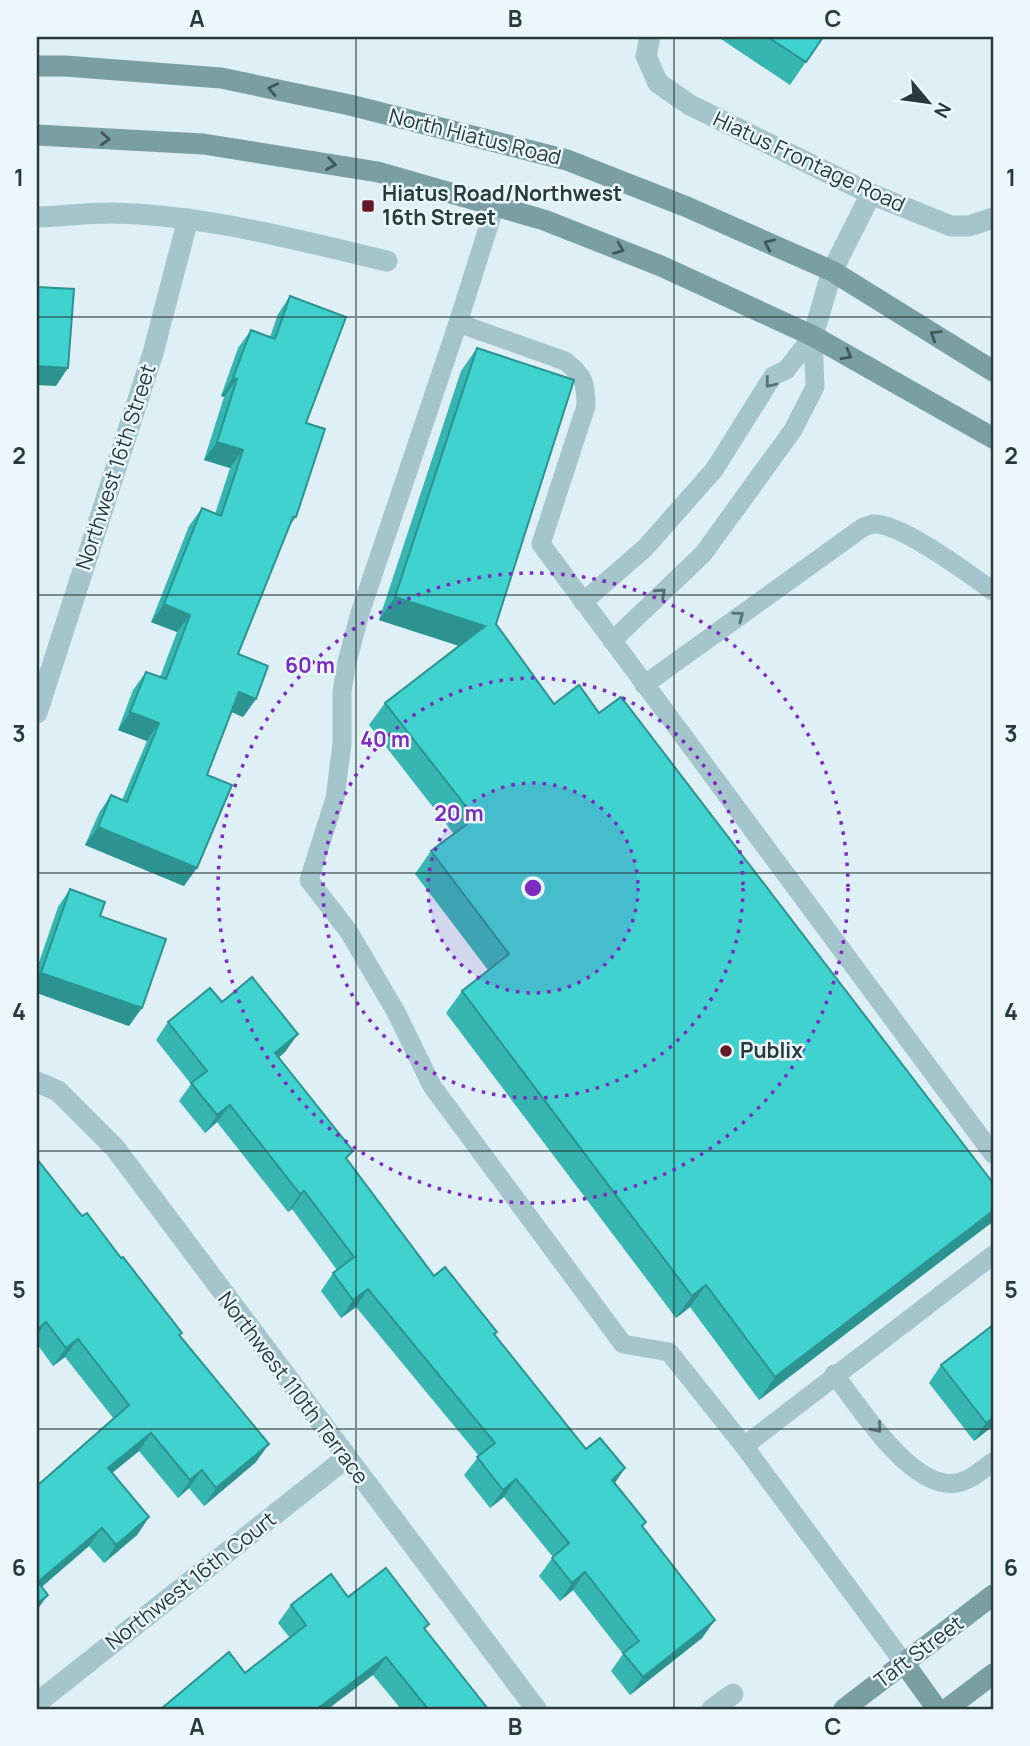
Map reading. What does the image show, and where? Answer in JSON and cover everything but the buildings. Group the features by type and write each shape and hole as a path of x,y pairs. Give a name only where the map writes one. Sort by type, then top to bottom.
{"main road":[{"name":"North Hiatus Road","path":"37,66 221,78 350,105 553,157 687,208 832,271 993,371"},
{"path":"37,135 203,144 377,172 544,220 661,266 813,336 993,438"},
{"name":"Taft Street","path":"844,1709 993,1595"},
{"path":"904,1663 937,1709"},
{"path":"947,1709 993,1674"}],"street":[{"name":"Hiatus Frontage Road","path":"648,47 658,83 690,105 870,194 951,226 969,226 993,218"},
{"path":"813,336 832,271 870,194"},
{"path":"37,217 112,213 188,219 262,232 387,261"},
{"name":"Northwest 16th Street","path":"37,713 47,645 153,353 188,219"},
{"name":"Northwest 110th Terrace","path":"37,1082 58,1091 115,1148 536,1709"},
{"name":"Northwest 16th Court","path":"37,1703 346,1458"},
{"path":"712,1709 733,1694"}],"lane":[{"path":"495,206 360,613 342,691 342,744 335,798 309,880 356,944 396,1012 432,1086 623,1344 669,1353 744,1446 904,1663"},
{"path":"458,323 565,361 579,372 586,386 586,406 541,544 993,1154"},
{"path":"583,602 645,548 714,470 773,376 786,370 813,336"},
{"path":"612,641 702,554 793,430 815,387 813,336"},
{"path":"644,685 862,527 873,524 884,526 945,557 993,591"},
{"path":"744,1446 834,1374 993,1255"},
{"path":"834,1374 899,1456 923,1477 941,1483 959,1483 973,1477 993,1462"}],"place":[{"name":"Hiatus Road/Northwest 16th Street","path":"368,206"},
{"name":"Publix","path":"726,1051"}]}
